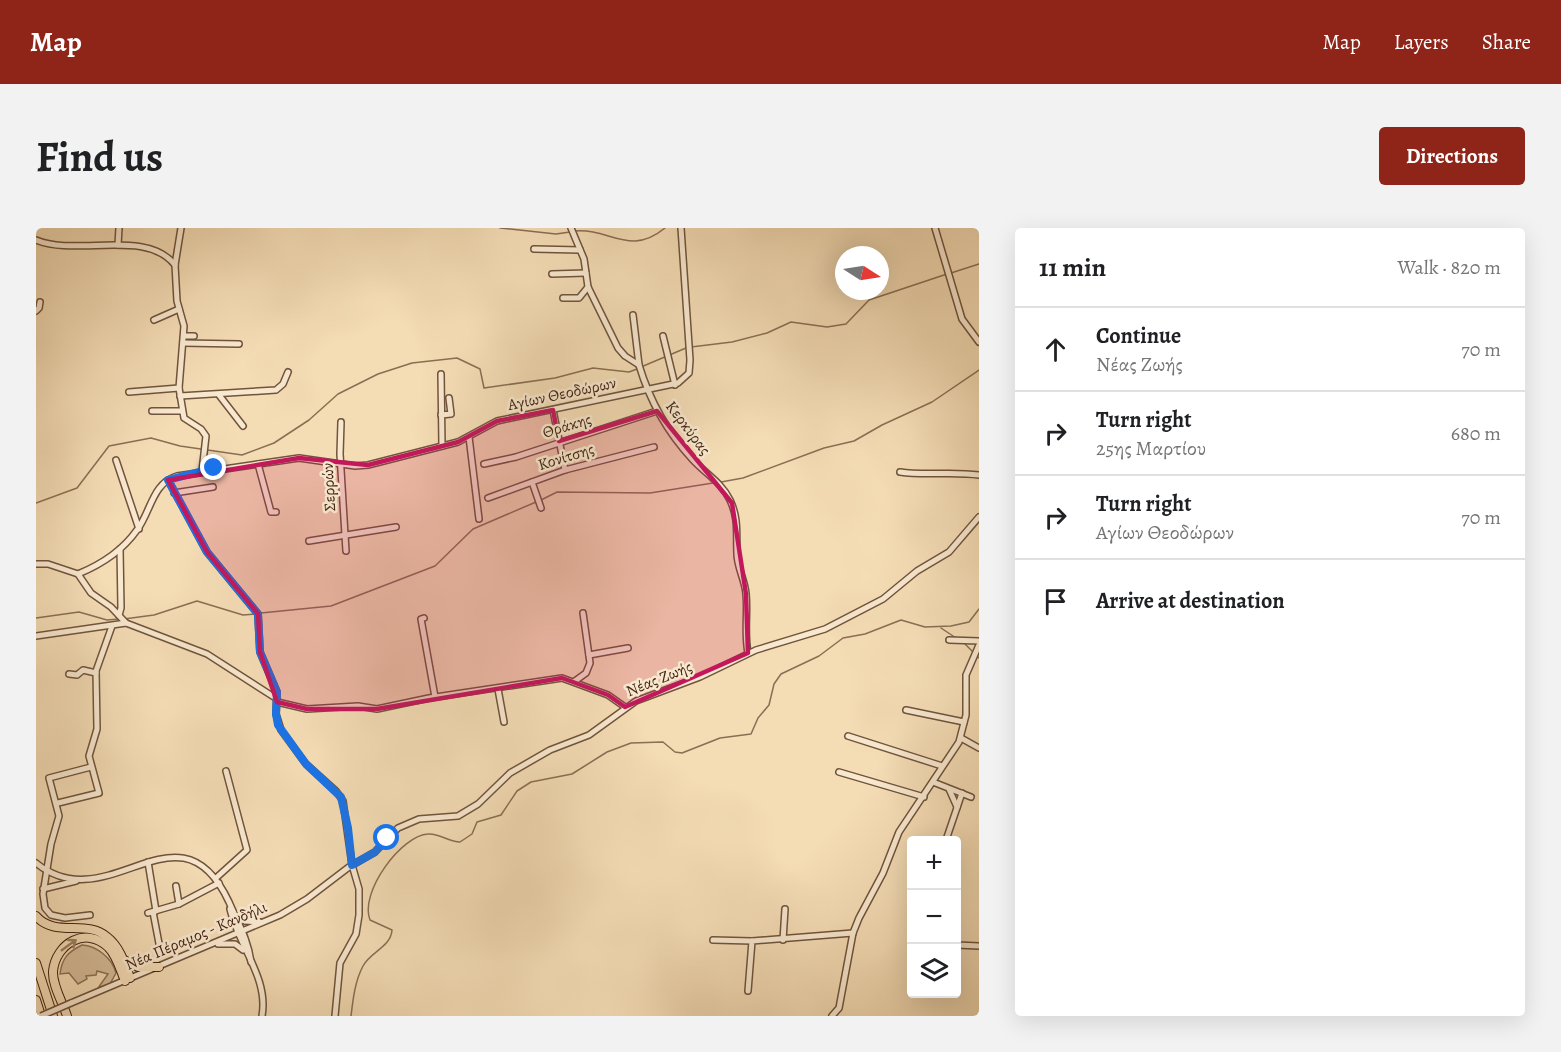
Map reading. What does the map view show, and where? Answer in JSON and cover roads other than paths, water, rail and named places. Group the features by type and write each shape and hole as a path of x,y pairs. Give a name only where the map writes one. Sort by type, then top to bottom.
{"highway":[{"path":"36,916 52,927 102,933 128,963 138,967 159,967"},
{"path":"67,1016 53,972 59,953 69,942 89,938 106,945 128,980"},
{"path":"122,956 128,980"},
{"path":"36,963 53,1016"},
{"path":"36,1000 41,1016"}],"street":[{"path":"118,245 119,228"},
{"path":"181,228 175,256 179,309 184,326 179,388 186,422 201,429 206,436 202,471"},
{"path":"572,228 584,259 588,287 618,348 625,356 639,365"},
{"path":"663,336 675,385 685,378 690,368 681,228"},
{"path":"936,228 960,315 979,342"},
{"path":"36,240 90,246 140,246 164,255 175,256"},
{"path":"534,249 580,250"},
{"path":"164,255 175,265"},
{"path":"552,274 586,273"},
{"path":"563,298 579,298 588,287"},
{"path":"36,311 39,310 40,302"},
{"path":"154,320 179,309"},
{"name":"Κερκύρας","path":"633,315 639,365 657,411 675,439 721,487 732,503 738,527 737,556 745,585 744,625 748,653"},
{"path":"184,336 194,336"},
{"path":"183,344 239,344"},
{"path":"180,396 276,390 283,384 288,372"},
{"path":"441,374 442,446"},
{"name":"Αγίων Θεοδώρων","path":"168,480 202,471 235,469 306,457 341,464 368,465 442,446 470,436 497,421 675,385"},
{"path":"129,392 179,388"},
{"path":"219,395 243,426"},
{"path":"441,415 451,414 449,398"},
{"path":"553,410 565,470"},
{"path":"152,411 182,411"},
{"name":"Θράκης","path":"484,464 516,457 657,411"},
{"name":"Σερρών","path":"341,422 346,551"},
{"path":"470,436 479,519"},
{"name":"Κονίτσης","path":"488,498 565,470 654,447"},
{"path":"116,460 139,529"},
{"path":"258,464 258,483 271,512 276,512"},
{"path":"900,472 922,476 942,472 979,475"},
{"path":"78,574 120,549 139,529 158,489 168,480 211,558 258,614 260,652 275,686 277,720 286,738 306,764 341,797 348,828 352,865 359,889 359,915 356,933 340,963 335,1016"},
{"path":"532,482 541,508"},
{"path":"174,493 213,486"},
{"name":"Νέας Ζωής","path":"352,865 375,852 390,834 404,824 419,819 452,818 465,812 481,801 510,773 550,750 589,735 625,707 650,695 700,677 748,653 825,629 883,600 917,571 949,552 979,517"},
{"path":"309,541 396,527"},
{"path":"119,615 121,608 120,549"},
{"path":"36,564 48,564 78,574 91,593 126,623 207,654 277,701 307,709 358,706 377,709 435,697 555,679 575,681 608,695 625,707"},
{"path":"575,681 589,668 583,613"},
{"path":"424,618 421,619 435,697"},
{"path":"36,636 126,623"},
{"path":"58,803 99,793 99,785 89,756 97,729 96,673 112,626"},
{"path":"832,1016 839,1008 853,933 883,873 897,836 961,738 966,675 979,643 950,640"},
{"path":"589,655 628,648"},
{"path":"69,674 77,675 83,670 96,673"},
{"path":"498,689 504,722"},
{"path":"906,710 964,722"},
{"path":"849,736 942,766"},
{"path":"961,738 979,748"},
{"path":"90,915 76,918 51,915 43,902 43,889 51,844 59,824 58,803 49,779 91,767"},
{"path":"153,912 179,904 218,881 247,850 226,771"},
{"path":"839,772 924,797"},
{"path":"933,782 971,797"},
{"path":"949,789 957,807"},
{"path":"947,836 962,793"},
{"path":"43,889 107,877 148,862 170,857 187,858 203,866 218,881 237,917 263,995 262,1016"},
{"path":"148,862 153,912 161,954"},
{"path":"36,863 48,871 78,881"},
{"name":"Νέα Πέραμος - Κανδήλι","path":"41,1016 265,922 307,899 352,865"},
{"path":"176,886 179,904"},
{"path":"230,905 241,932 245,952"},
{"path":"783,940 785,909"},
{"path":"237,917 245,921 265,922"},
{"path":"713,939 783,940 810,934 853,933"},
{"path":"748,991 752,941"},
{"path":"214,944 236,944 251,962"},
{"path":"961,945 979,946"}],"waterway":[{"path":"500,228 556,234 570,232"},
{"path":"575,231 599,233 630,241 653,236 665,228"},
{"path":"951,273 979,264"},
{"path":"691,347 732,342 767,333 791,322 827,327 846,324 869,300 947,274"},
{"path":"641,367 686,348"},
{"path":"36,503 77,488 109,446 151,438 180,446 242,455 274,443 309,420 338,394 378,374 412,363 457,358 480,369 484,388 555,378 593,368 629,372 637,369"},
{"path":"721,482 743,478 824,448 854,441 932,402 979,370"},
{"path":"541,500 557,492 650,493 713,483"},
{"path":"261,613 331,606 435,566 473,529 536,502"},
{"path":"124,619 154,615 197,601 243,615 256,614"},
{"path":"351,1016 360,972 366,961 388,941 392,930 370,920 368,908 371,895 385,867 406,844 428,834 460,842 472,834 477,822 501,815 517,791 531,782 572,774 607,752 631,743 663,742 675,752 682,753 720,738 751,734 758,718 769,705 774,684 781,674 819,656 843,638 865,634 901,620 925,627 951,626 969,622 979,609"},
{"path":"36,618 79,612 107,620 119,619"},
{"path":"941,628 956,638"},
{"path":"963,642 979,658"}]}
